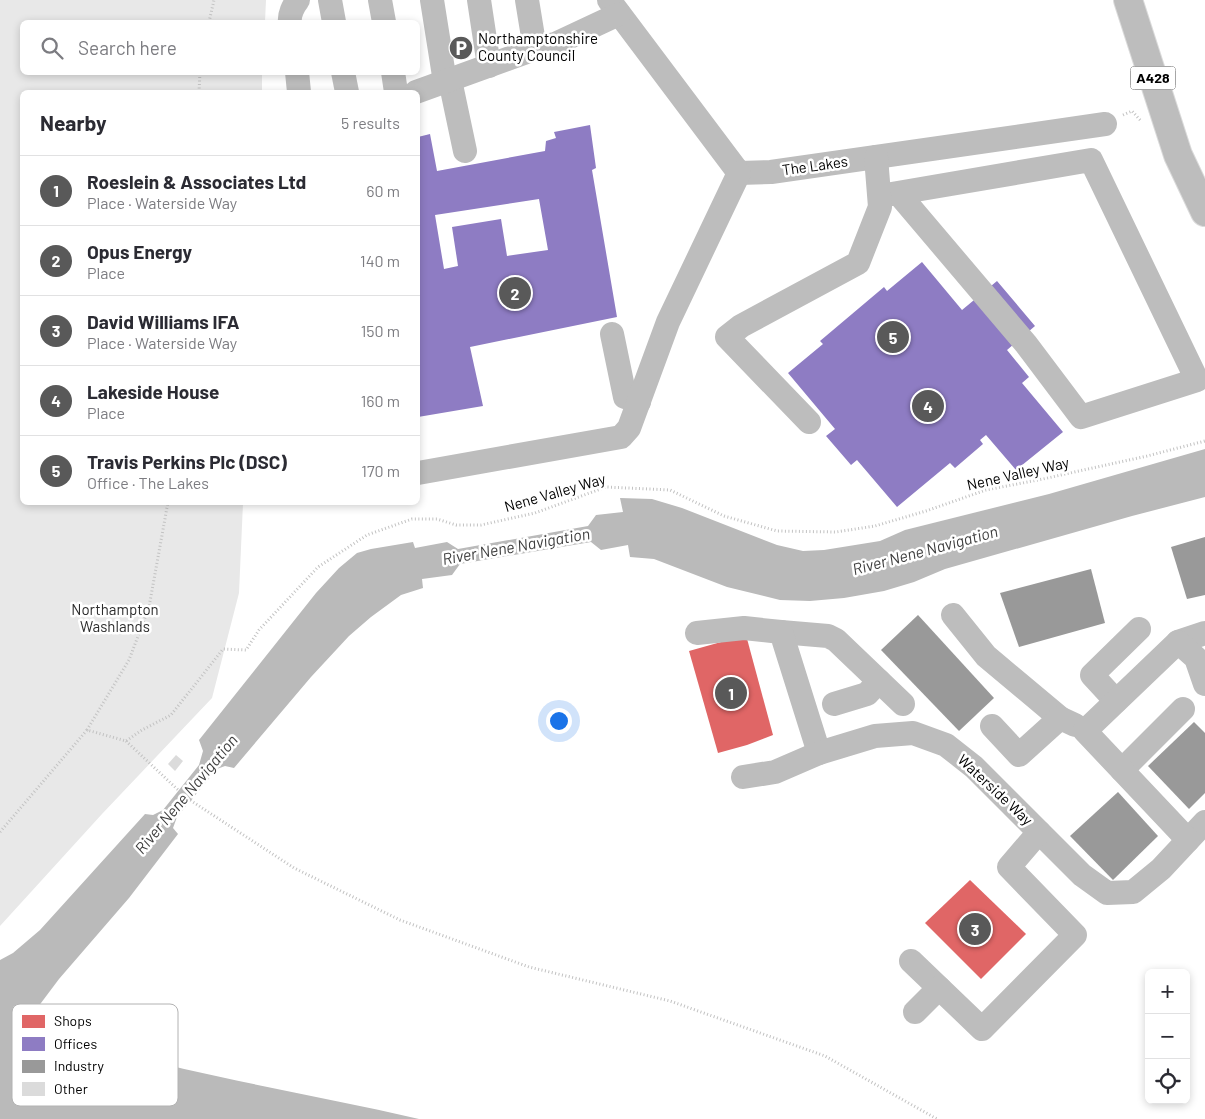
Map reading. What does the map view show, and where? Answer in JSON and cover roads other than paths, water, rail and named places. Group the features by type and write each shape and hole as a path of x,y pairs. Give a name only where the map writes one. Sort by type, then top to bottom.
{"highway":[{"name":"A428","path":"1128,0 1178,155 1205,212"}],"street":[{"path":"290,20 295,3 298,0"},
{"path":"330,0 334,20"},
{"path":"380,0 384,20"},
{"path":"432,0 448,81 465,151"},
{"path":"479,0 489,66"},
{"path":"527,0 535,49"},
{"path":"420,91 535,49 555,44 614,7 739,173 668,322 630,428 621,437 420,473"},
{"path":"297,75 299,90"},
{"path":"344,75 347,90"},
{"path":"393,75 396,90"},
{"name":"The Lakes","path":"739,173 771,172 1105,124"},
{"path":"809,422 728,337 741,326 858,263 880,208 889,195 1091,160 1197,380 1081,417 1026,344 889,195 876,157"},
{"path":"612,334 625,397 639,402"},
{"path":"953,615 986,656 1060,718 1085,731 1188,840"},
{"path":"697,633 744,628 828,636 836,640 903,704"},
{"path":"1116,701 1092,675 1139,629"},
{"path":"781,632 819,753"},
{"path":"1085,731 1178,642 1205,632"},
{"path":"1178,642 1196,658 1205,684"},
{"path":"834,704 868,694 879,681"},
{"path":"1122,770 1183,709"},
{"path":"992,726 1019,755 1060,718"},
{"name":"Waterside Way","path":"743,776 775,772 819,753 875,736 913,733 946,745 974,767 1082,875 1107,893 1133,892 1161,869 1205,822"},
{"path":"911,961 982,1029 1075,935 1009,866 1039,832"},
{"path":"915,1012 939,988"}],"water":[{"name":"River Nene Navigation","path":"1205,449 1205,497 945,569 914,582 884,591 844,598 810,601 780,600 727,587 654,559 630,557 628,545 601,550 591,542 460,564 452,575 422,579 423,588 401,595 349,636 311,677 234,768 225,766 217,769 177,817 173,828 178,834 129,898 59,979 40,1004 12,1004 12,1106 178,1106 178,1068 419,1119 0,1119 0,960 13,953 40,930 145,814 153,815 163,810 199,765 203,751 199,740 316,593 339,568 357,553 413,542 415,548 447,542 458,549 588,526 596,515 623,512 620,498 652,499 682,508 777,545 803,551 824,550 880,541 905,530 1049,494"}],"place":[{"name":"Northamptonshire County Council","path":"461,48"},
{"name":"Opus Energy","path":"515,293"},
{"name":"Travis Perkins Plc (DSC)","path":"893,337"},
{"name":"Lakeside House","path":"928,406"},
{"name":"Roeslein & Associates Ltd","path":"731,693"},
{"name":"David Williams IFA","path":"975,929"}],"park label":[{"name":"Northampton Washlands","path":"115,618"}]}
